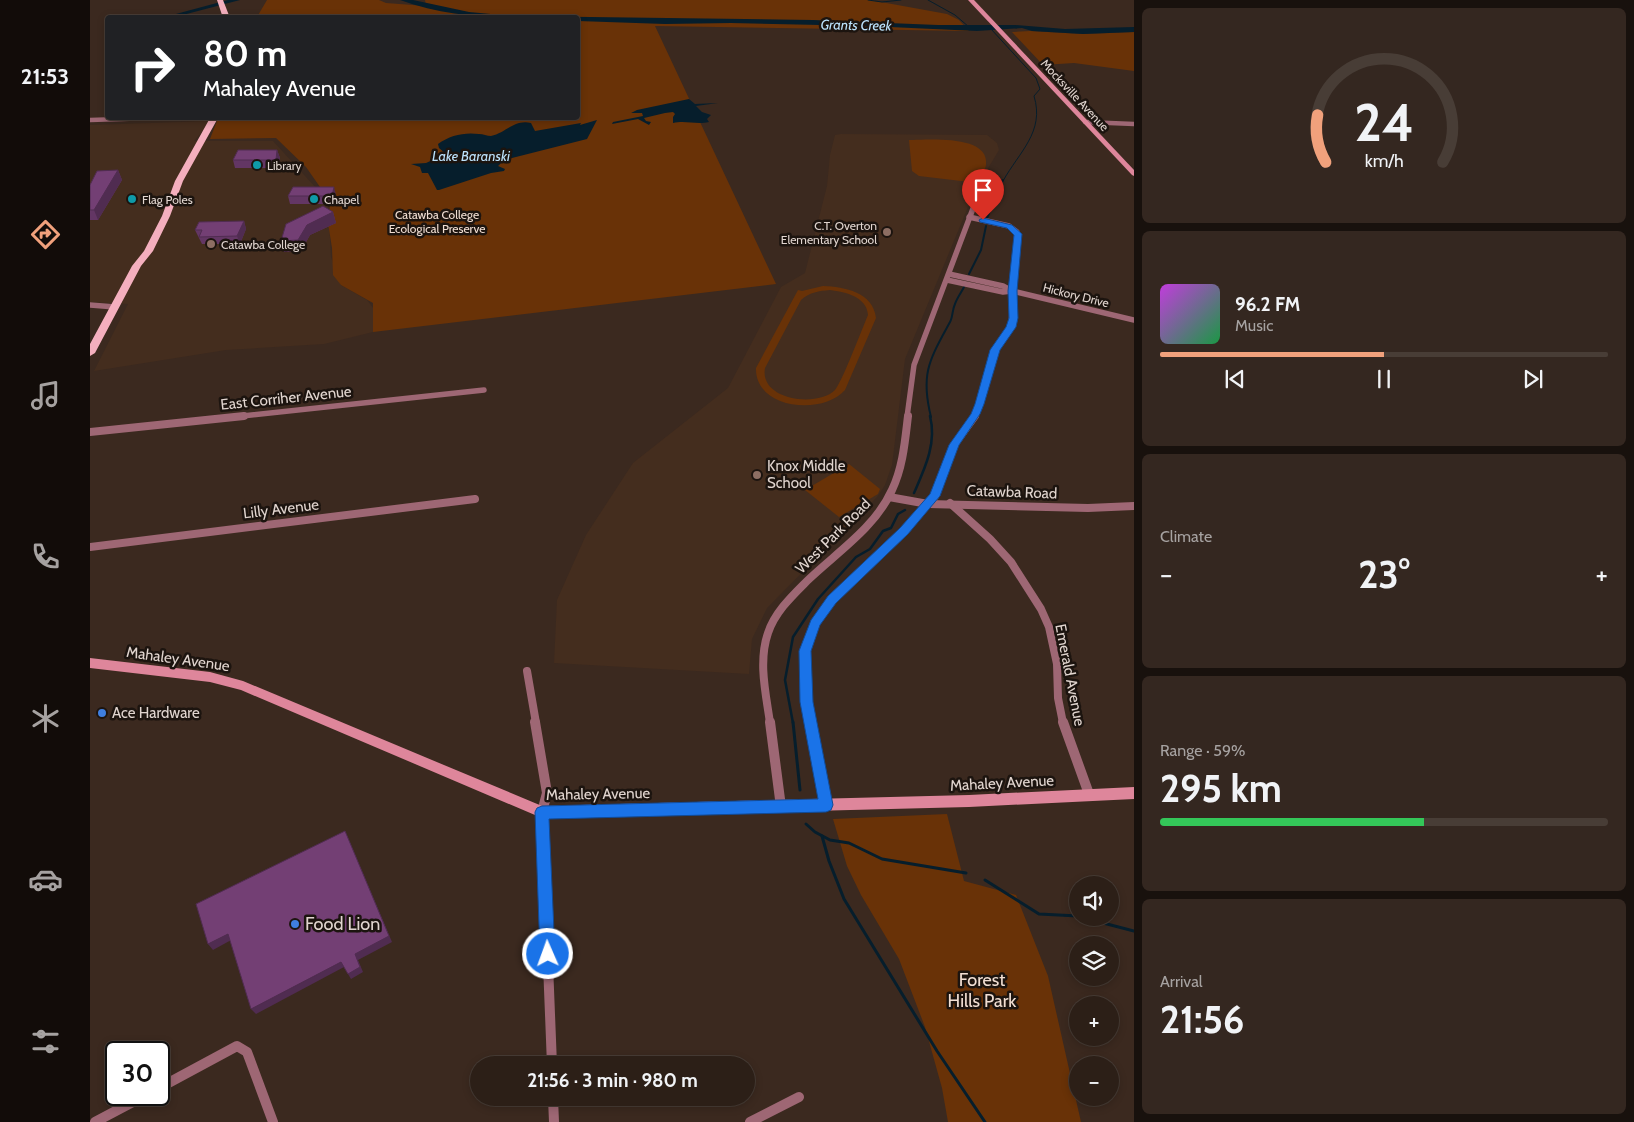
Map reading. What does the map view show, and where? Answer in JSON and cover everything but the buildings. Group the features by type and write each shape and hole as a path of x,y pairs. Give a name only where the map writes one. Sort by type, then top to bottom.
{"main road":[{"path":"220,0 226,15"},
{"path":"90,353 140,262 148,251 178,186 186,181 211,134 212,121"}],"street":[{"name":"Mocksville Avenue","path":"971,0 1134,174"},
{"path":"90,120 105,120"},
{"path":"1085,122 1134,124"},
{"name":"West Park Road","path":"781,807 763,675 766,642 769,632 773,620 780,611 814,575 867,526 889,497 898,476 904,449 914,366 977,198"},
{"path":"826,805 806,702 805,651 815,623 832,599 935,496 954,445 975,414 995,350 1011,327 1014,318 1012,291 1017,232 1009,226 970,217"},
{"name":"Hickory Drive","path":"948,277 1003,292 1012,291 1134,320"},
{"path":"90,305 115,307"},
{"name":"East Corriher Avenue","path":"90,432 484,390"},
{"name":"Catawba Road","path":"889,497 914,504 928,505 950,503 1088,508 1134,506"},
{"name":"Lilly Avenue","path":"90,547 475,499"},
{"name":"Emerald Avenue","path":"950,503 990,539 1011,562 1049,627 1057,664 1058,698 1063,722 1089,794"},
{"name":"Mahaley Avenue","path":"90,663 210,677 244,686 542,812 969,801 1134,792"},
{"path":"527,671 548,793 542,812 552,1056"},
{"path":"170,1082 237,1046 247,1052 273,1122"},
{"path":"750,1122 799,1097"},
{"path":"95,1122 125,1106"},
{"path":"553,1106 554,1122"}],"shaded area":[{"name":"Catawba College","path":"212,121 194,141 273,141 328,201 331,257 341,285 367,300 374,309 373,332 324,344 226,350 94,371 128,304 90,302 90,125"},
{"name":"Knox Middle School","path":"835,135 987,135 997,143 999,150 975,190 905,359 892,465 885,485 877,497 767,608 752,639 749,674 554,663 557,600 586,535 633,463 728,388 781,287 805,273 827,186 830,155"}],"green space":[{"name":"Catawba College Ecological Preserve","path":"267,0 379,0 386,3 426,6 425,0 870,0 947,14 959,20 969,31 655,26 776,284 373,332 373,303 341,285 333,275 332,248 328,223 330,205 327,197 306,167 276,138 210,139 217,121 580,120 580,15 258,15"},
{"path":"1030,31 1083,34 1134,32 1134,71 1074,63 1043,65 1012,32"},
{"path":"909,140 942,140 968,143 978,148 985,155 986,165 984,172 978,183 919,176 912,171"},
{"path":"823,286 849,290 870,302 876,318 845,390 835,398 821,403 806,405 778,400 766,392 759,382 756,368 798,290 802,291","holes":["836,291 855,296 864,304 868,315 838,385 827,396 816,399 791,398 780,394 771,387 766,379 765,368 801,300 815,292"]},
{"path":"849,464 880,489 878,494 839,517 805,490"},
{"name":"Forest Hills Park","path":"947,814 964,881 1016,895 1048,976 1069,1069 1069,1106 1077,1106 1081,1122 948,1122 942,1088 925,1027 899,959 861,895 847,866 833,819"}],"water":[{"path":"228,0 240,0 183,15 172,15"},
{"path":"400,0 413,0 469,12 501,15 466,15 422,7"},
{"name":"Grants Creek","path":"580,17 1015,25 1065,29 1134,27 1134,32 1083,34 1032,31 1022,28 977,31 868,26 731,23 665,24 580,21"},
{"path":"689,99 695,104 718,103 696,106 702,112 711,115 707,119 709,122 673,123 675,114 673,112 644,118 646,121 651,122 649,125 638,119 612,124 613,122 643,116 642,113 631,113 637,110"},
{"name":"Lake Baranski","path":"597,120 587,139 504,160 498,166 505,169 504,171 491,173 439,190 437,190 428,173 422,173 420,167 411,164 426,163 446,154 439,148 438,144 458,135 474,133 491,136 525,122 531,123 535,131 581,123 580,125"}],"waterway":[{"path":"868,0 882,2 901,0"},
{"path":"928,0 955,15 969,27"},
{"path":"991,29 1036,78 1040,89 1034,96 1036,120 1029,141 1003,181"},
{"path":"987,218 1003,180"},
{"path":"969,274 981,250 986,226"},
{"path":"931,417 927,389 929,367 964,287"},
{"path":"914,493 926,465 931,446 932,426 930,416"},
{"path":"793,723 785,680 793,637 818,599 856,557 870,549 883,531 891,528 898,514 905,510"},
{"path":"793,722 800,790"},
{"path":"806,824 815,832 830,840 849,843 882,859 966,873"},
{"path":"822,836 829,861 844,899 937,1051 985,1122"},
{"path":"985,880 1039,914 1069,916"},
{"path":"1115,926 1134,931"}],"place":[{"name":"Library","path":"257,165"},
{"name":"Flag Poles","path":"132,199"},
{"name":"Chapel","path":"314,199"},
{"name":"C.T. Overton Elementary School","path":"887,232"},
{"name":"Catawba College","path":"211,244"},
{"name":"Knox Middle School","path":"757,475"},
{"name":"Ace Hardware","path":"102,713"},
{"name":"Food Lion","path":"295,924"}],"route":[{"path":"548,954 542,812 826,805 806,702 805,651 815,623 832,599 904,531 935,496 954,445 980,404 995,350 1011,327 1014,318 1012,291 1018,234 1016,230 1009,226 983,220"}]}
